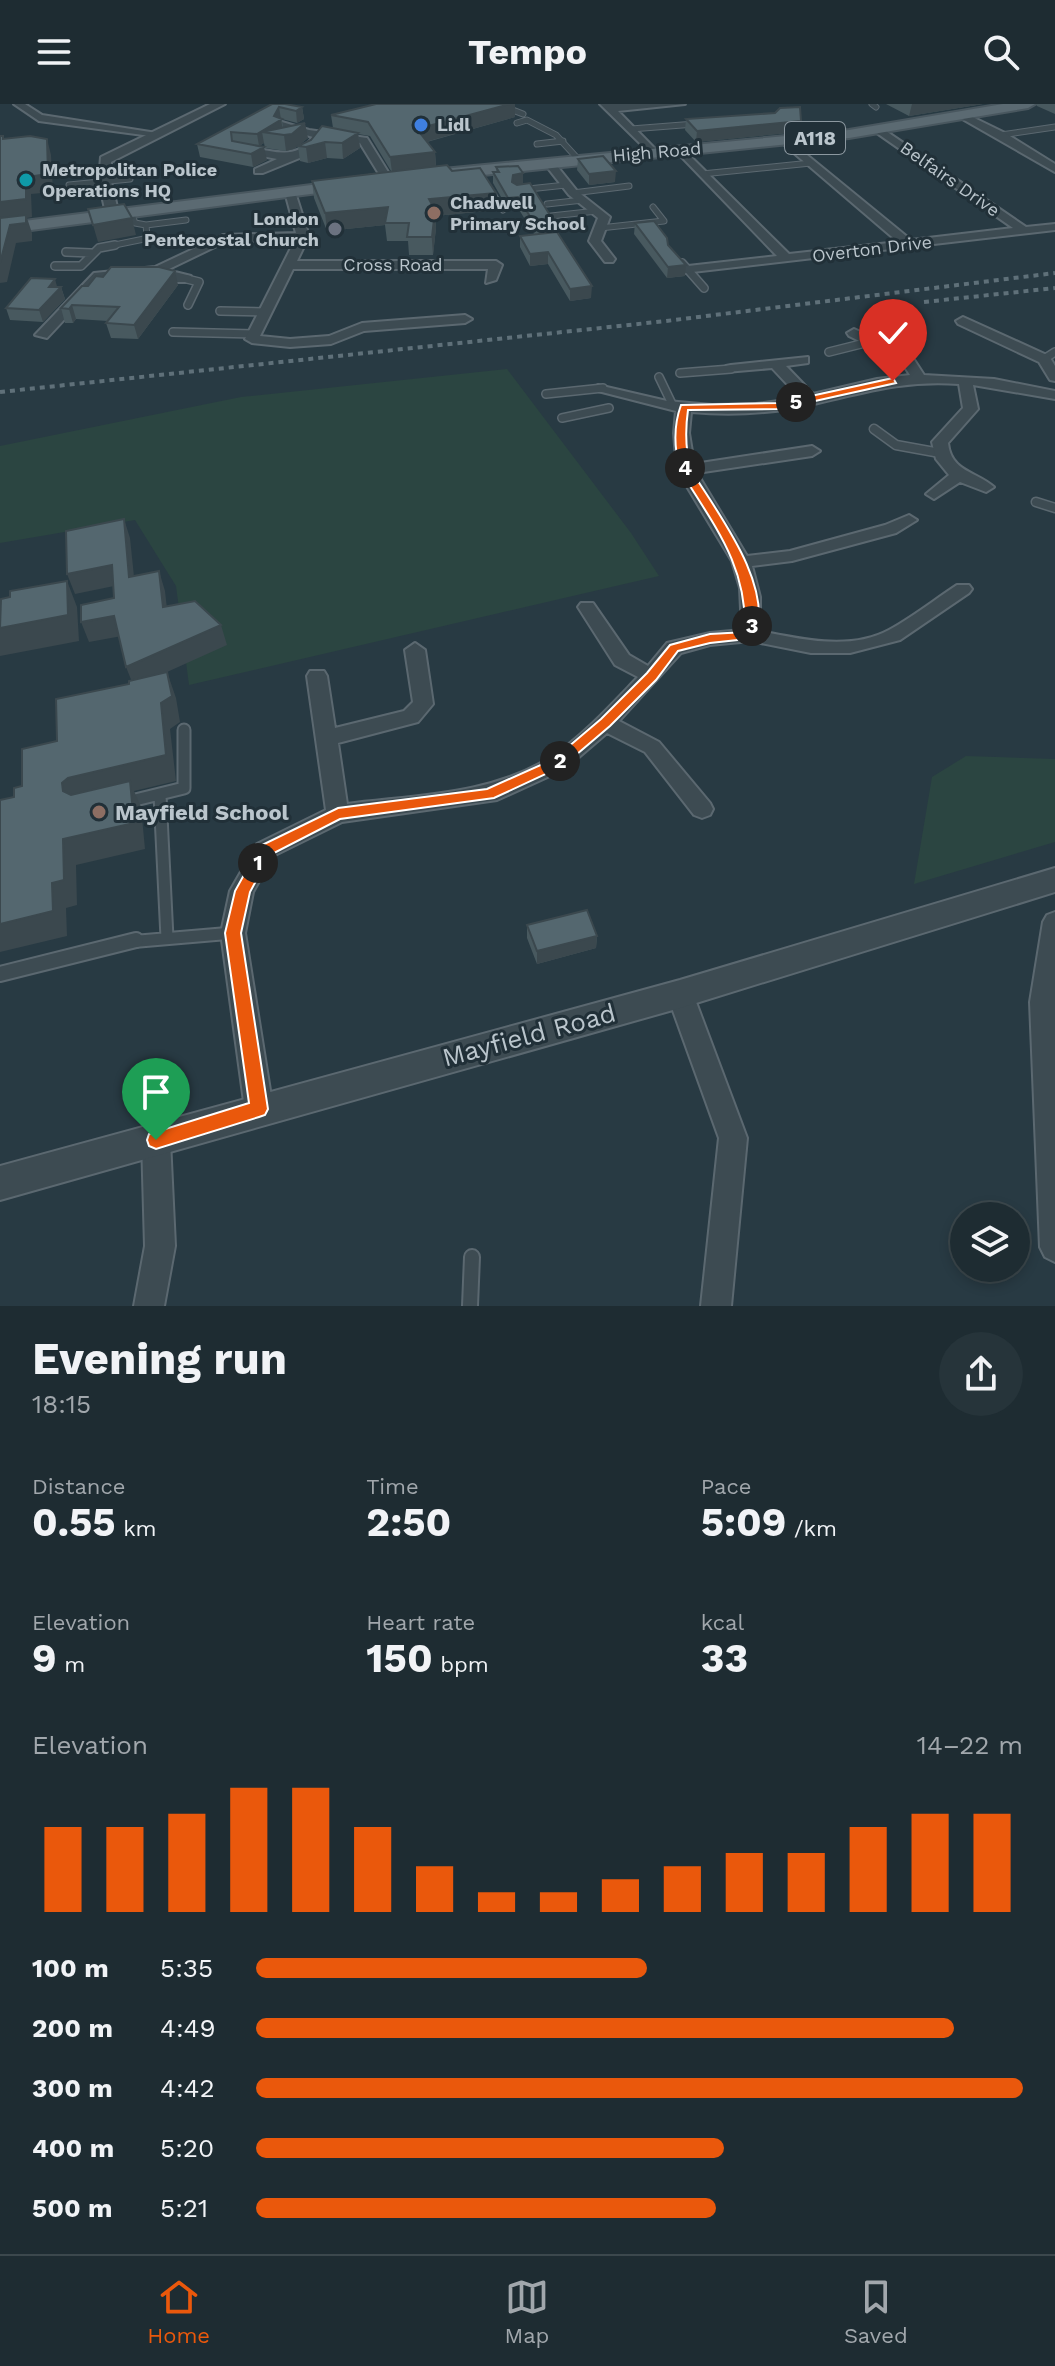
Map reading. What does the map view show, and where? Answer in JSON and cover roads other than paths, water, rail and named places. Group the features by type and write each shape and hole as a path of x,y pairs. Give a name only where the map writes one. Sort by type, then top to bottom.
{"main road":[{"name":"High Road","path":"430,175 483,177 578,159 877,129 962,115 989,107 1028,104"},
{"path":"0,229 395,179"}],"street":[{"path":"112,215 105,160 219,104"},
{"path":"608,106 680,104"},
{"path":"16,105 39,118 158,134"},
{"path":"608,106 653,153"},
{"path":"962,115 1054,168"},
{"path":"318,133 331,123"},
{"path":"282,125 363,140 395,179"},
{"name":"Belfairs Drive","path":"877,129 1023,230"},
{"path":"259,171 307,152 318,140 318,133"},
{"path":"785,140 909,245"},
{"path":"239,149 288,158"},
{"path":"681,150 787,259"},
{"path":"549,163 569,189 604,217 595,241 609,259"},
{"path":"290,192 303,236 253,337 290,343 331,340 362,327 465,319"},
{"name":"Overton Drive","path":"688,270 1055,227"},
{"path":"42,335 86,285 98,276 110,272 158,270 223,239 303,236"},
{"name":"Cross Road","path":"289,265 496,265 490,280"},
{"path":"158,270 171,278 187,279"},
{"path":"63,284 86,285"},
{"path":"963,321 1049,356 1055,377"},
{"path":"854,333 906,358 920,379"},
{"path":"731,369 803,360"},
{"path":"776,364 809,399"},
{"path":"603,388 626,397 678,407 744,409 809,399 867,384 920,379 965,380 1055,395"},
{"path":"965,380 971,409 940,442 940,453 959,475 986,487"},
{"path":"609,408 626,397"},
{"path":"678,407 685,470 741,562 752,601 751,635"},
{"path":"685,470 812,451"},
{"path":"934,494 959,475"},
{"path":"741,562 792,556 859,535 890,529 909,520"},
{"path":"259,1109 233,933 242,891 265,850 338,814 489,794 558,763 605,723 674,648 710,639 751,635 811,647 850,647 893,636 963,589"},
{"path":"587,607 622,660 651,676"},
{"path":"327,738 411,717 423,704 415,650"},
{"path":"317,676 338,814"},
{"path":"605,723 652,747 702,809"},
{"name":"Mayfield Road","path":"0,1183 680,994 1055,880"},
{"path":"1055,922 1043,1002 1055,1247"},
{"path":"680,994 733,1138 716,1306"},
{"path":"149,1306 160,1246 156,1140"}],"lane":[{"path":"497,104 523,114"},
{"path":"517,104 527,120 563,141 578,159"},
{"path":"517,123 527,120"},
{"path":"631,129 710,123"},
{"path":"1001,135 1055,127"},
{"path":"537,144 563,141"},
{"path":"702,174 811,163"},
{"path":"483,177 503,210"},
{"path":"69,185 105,178"},
{"path":"517,190 629,186"},
{"path":"547,204 583,200"},
{"path":"600,228 664,221 653,207"},
{"path":"551,216 597,211"},
{"path":"131,212 135,223 146,225 186,220"},
{"path":"572,214 580,225"},
{"path":"66,252 91,253 104,247 144,239 147,236 146,225"},
{"path":"672,252 704,288"},
{"path":"55,266 81,266 91,253"},
{"path":"187,279 199,282 188,305"},
{"path":"220,311 266,312"},
{"path":"173,332 253,337"},
{"path":"829,352 869,342"},
{"path":"680,373 731,369"},
{"path":"659,377 678,407"},
{"path":"546,394 603,388"},
{"path":"562,418 609,408"},
{"path":"874,429 886,441 896,445 940,453"},
{"path":"1036,502 1055,508"},
{"path":"113,805 179,791 186,784 184,730"},
{"path":"160,795 167,938"},
{"path":"0,974 137,940 233,933"},
{"path":"470,1306 472,1257"}],"railway":[{"path":"0,392 666,321 1055,273"},
{"path":"924,302 1055,288"}],"place":[{"name":"Lidl","path":"421,125"},
{"name":"Metropolitan Police Operations HQ","path":"26,180"},
{"name":"Chadwell Primary School","path":"434,213"},
{"name":"London Pentecostal Church","path":"335,229"},
{"name":"Mayfield School","path":"99,812"}]}
